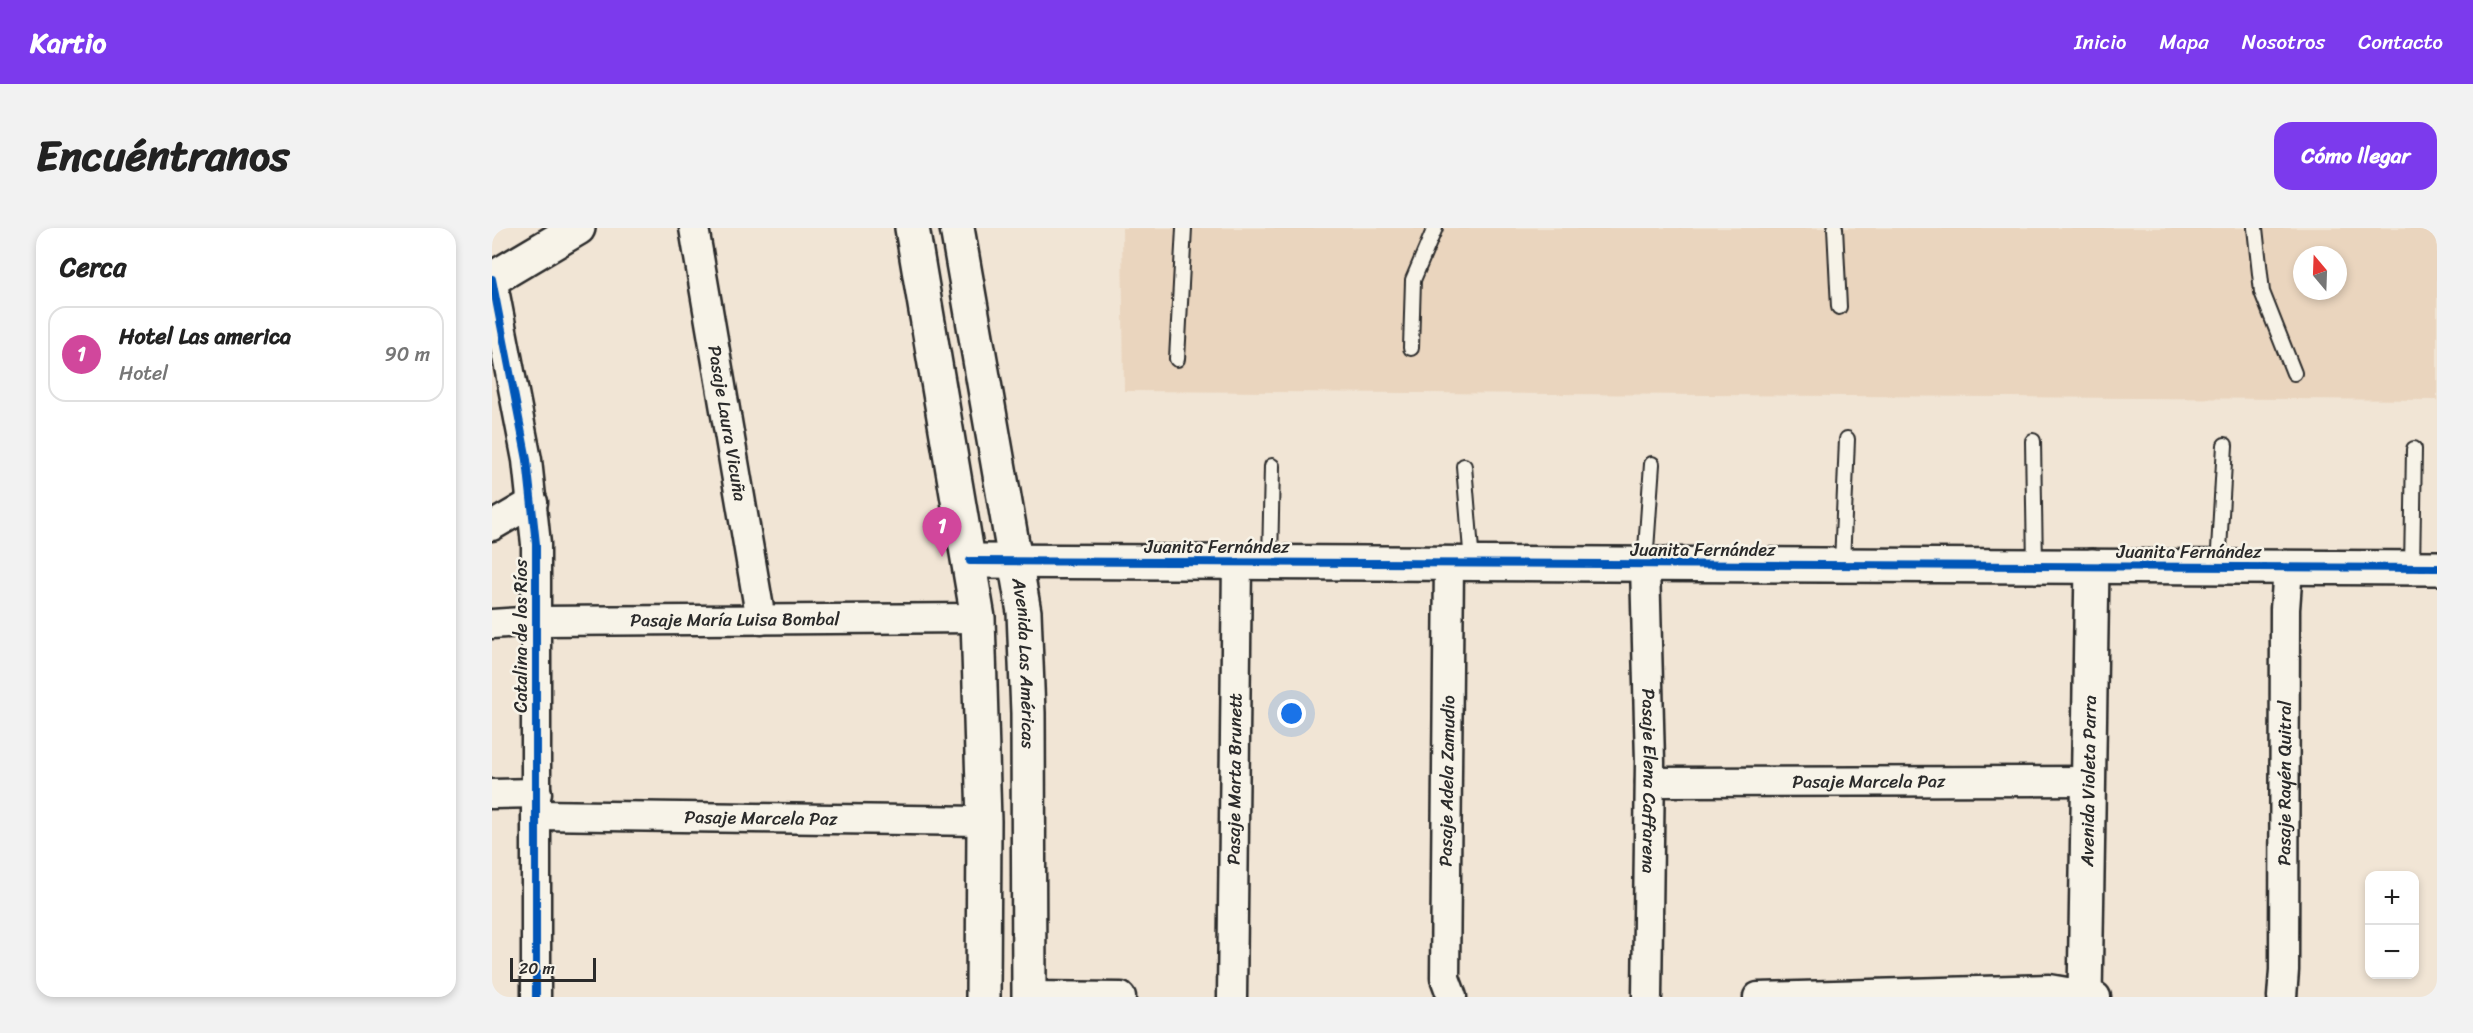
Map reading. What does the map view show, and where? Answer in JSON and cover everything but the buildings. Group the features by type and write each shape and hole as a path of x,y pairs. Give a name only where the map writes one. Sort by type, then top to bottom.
{"street":[{"path":"492,279 578,228"},
{"name":"Pasaje Laura Vicuña","path":"694,228 761,620"},
{"path":"912,228 978,618 984,821 983,997"},
{"name":"Avenida Las Américas","path":"957,228 1024,612 1027,649 1029,997"},
{"name":"Catalina de los Ríos","path":"492,279 533,502 537,621 536,997"},
{"path":"492,526 533,502"},
{"name":"Juanita Fernández","path":"970,561 2425,568"},
{"name":"Pasaje Marta Brunett","path":"1232,997 1237,562"},
{"name":"Pasaje Adela Zamudio","path":"1452,997 1445,978 1460,563"},
{"name":"Pasaje Elena Caffarena","path":"1645,565 1650,782 1647,997"},
{"name":"Avenida Violeta Parra","path":"2089,996 2092,566"},
{"name":"Pasaje Rayén Quitral","path":"2282,997 2285,609 2288,568"},
{"name":"Pasaje María Luisa Bombal","path":"492,624 537,621 978,618"},
{"name":"Pasaje Marcela Paz","path":"1650,782 2089,781"},
{"name":"Pasaje Marcela Paz","path":"492,794 537,804 984,821"},
{"path":"1758,997 2049,989 2089,996"},
{"path":"1029,997 1121,997"}],"lane":[{"path":"1177,359 1184,228"},
{"path":"1411,348 1413,280 1435,228"},
{"path":"1835,228 1839,307"},
{"path":"2255,228 2262,292 2294,373"},
{"path":"1842,565 1847,440"},
{"path":"2033,441 2035,566"},
{"path":"2218,567 2225,446"},
{"path":"2414,449 2425,568"},
{"path":"1645,565 1652,464"},
{"path":"1460,563 1464,465"},
{"path":"1270,562 1272,466"}],"shaded area":[{"path":"1122,228 2437,228 2437,400 1124,391"}],"cycle path":[{"path":"492,279 527,460 536,544 536,997"},
{"path":"970,561 2437,568"}],"place":[{"name":"Hotel Las america","path":"942,557"}]}
